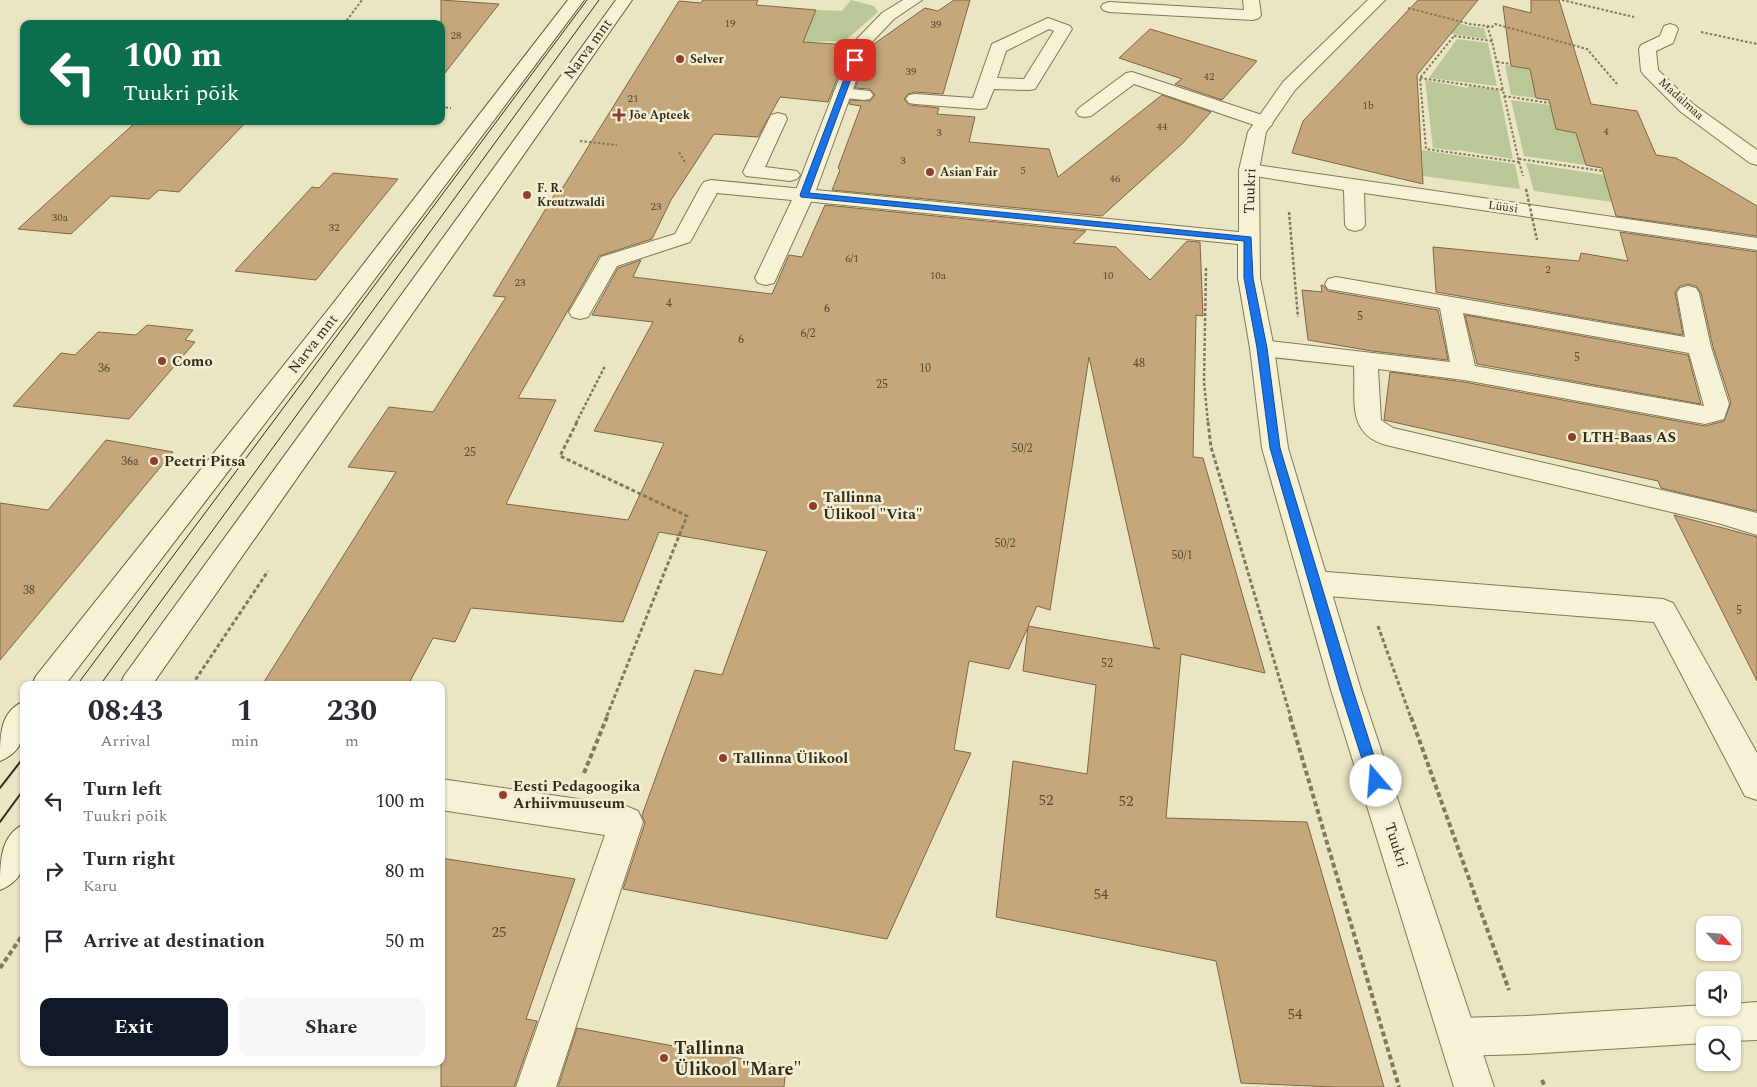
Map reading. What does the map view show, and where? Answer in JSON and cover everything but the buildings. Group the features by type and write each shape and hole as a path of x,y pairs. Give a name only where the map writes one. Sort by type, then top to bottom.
{"street":[{"name":"Narva mnt","path":"50,681 309,350 576,0"},
{"name":"Narva mnt","path":"138,681 624,0"},
{"path":"766,278 808,186 861,43 888,16 914,0"},
{"path":"1109,7 1253,15 1251,0"},
{"name":"Tuukri","path":"1389,3 1289,86 1257,132 1249,170 1249,278 1262,348 1275,448 1346,690 1474,1087"},
{"name":"Madalmaa","path":"1670,29 1667,39 1648,49 1650,71 1687,108 1757,159"},
{"path":"1085,112 1132,77 1264,122"},
{"path":"915,99 980,104 987,83"},
{"path":"842,93 864,95"},
{"path":"778,119 753,172 808,186"},
{"name":"Lüüsi","path":"1249,170 1757,244"},
{"path":"1354,185 1355,225"},
{"path":"580,312 609,262 683,238 711,186 808,186 1248,239"},
{"path":"1336,284 1450,302 1699,347"},
{"path":"1262,348 1302,351 1464,372 1705,415 1715,413 1717,404 1699,347 1688,293"},
{"path":"1450,302 1464,372"},
{"path":"1366,359 1369,422 1375,430 1386,436 1718,512 1757,524"},
{"path":"1315,583 1663,610 1757,785"},
{"path":"0,746 20,720"},
{"path":"445,795 626,822 536,1087"},
{"path":"0,873 20,846"},
{"path":"1458,1037 1526,1035 1757,1021"}],"path":[{"path":"347,20 362,0"},
{"path":"1389,3 1470,24 1492,27 1495,24 1586,49"},
{"path":"1487,26 1492,41 1520,162 1426,149 1420,78 1454,36 1492,41"},
{"path":"1497,62 1511,64"},
{"path":"1420,78 1503,90"},
{"path":"1504,96 1549,103"},
{"path":"580,141 617,145"},
{"path":"1519,159 1603,172"},
{"path":"1526,189 1537,240"},
{"path":"1288,206 1302,351"},
{"path":"1204,234 1206,272 1204,382 1211,447 1400,1087"},
{"path":"1289,283 1295,284"},
{"path":"568,813 687,516 560,456 605,366"},
{"path":"195,681 273,564"},
{"path":"1363,587 1545,1087"},
{"path":"0,968 20,939"}],"green space":[{"path":"851,0 874,6 878,12 845,41 803,42 816,10 842,11"},
{"path":"1408,9 1469,26 1484,28 1487,39 1451,34 1448,37 1396,23"},
{"path":"1457,39 1488,43 1497,86 1429,78"},
{"path":"1505,65 1530,69 1536,98 1511,95"},
{"path":"1425,80 1468,88 1467,86 1499,90 1513,159 1433,148"},
{"path":"1511,100 1550,105 1556,129 1576,133 1586,165 1524,156"},
{"path":"1422,150 1515,164 1520,189 1423,176"},
{"path":"1526,163 1604,175 1612,202 1534,191"}],"tram line":[{"path":"80,681 587,0"},
{"path":"103,681 599,0"},
{"path":"0,788 20,762"},
{"path":"0,822 20,794"}],"place":[{"name":"Selver","path":"680,59"},
{"name":"Jõe Apteek","path":"619,115"},
{"name":"Asian Fair","path":"930,172"},
{"name":"F. R. Kreutzwaldi","path":"527,195"},
{"name":"Como","path":"162,361"},
{"name":"LTH-Baas AS","path":"1572,437"},
{"name":"Peetri Pitsa","path":"154,461"},
{"name":"Tallinna Ülikool \"Vita\"","path":"813,506"},
{"name":"Tallinna Ülikool","path":"723,758"},
{"name":"Eesti Pedagoogika Arhiivmuuseum","path":"503,795"},
{"name":"Tallinna Ülikool \"Mare\"","path":"664,1058"}],"route":[{"path":"855,60 804,195 1248,239 1249,278 1262,348 1275,448 1346,690 1376,781"}]}
